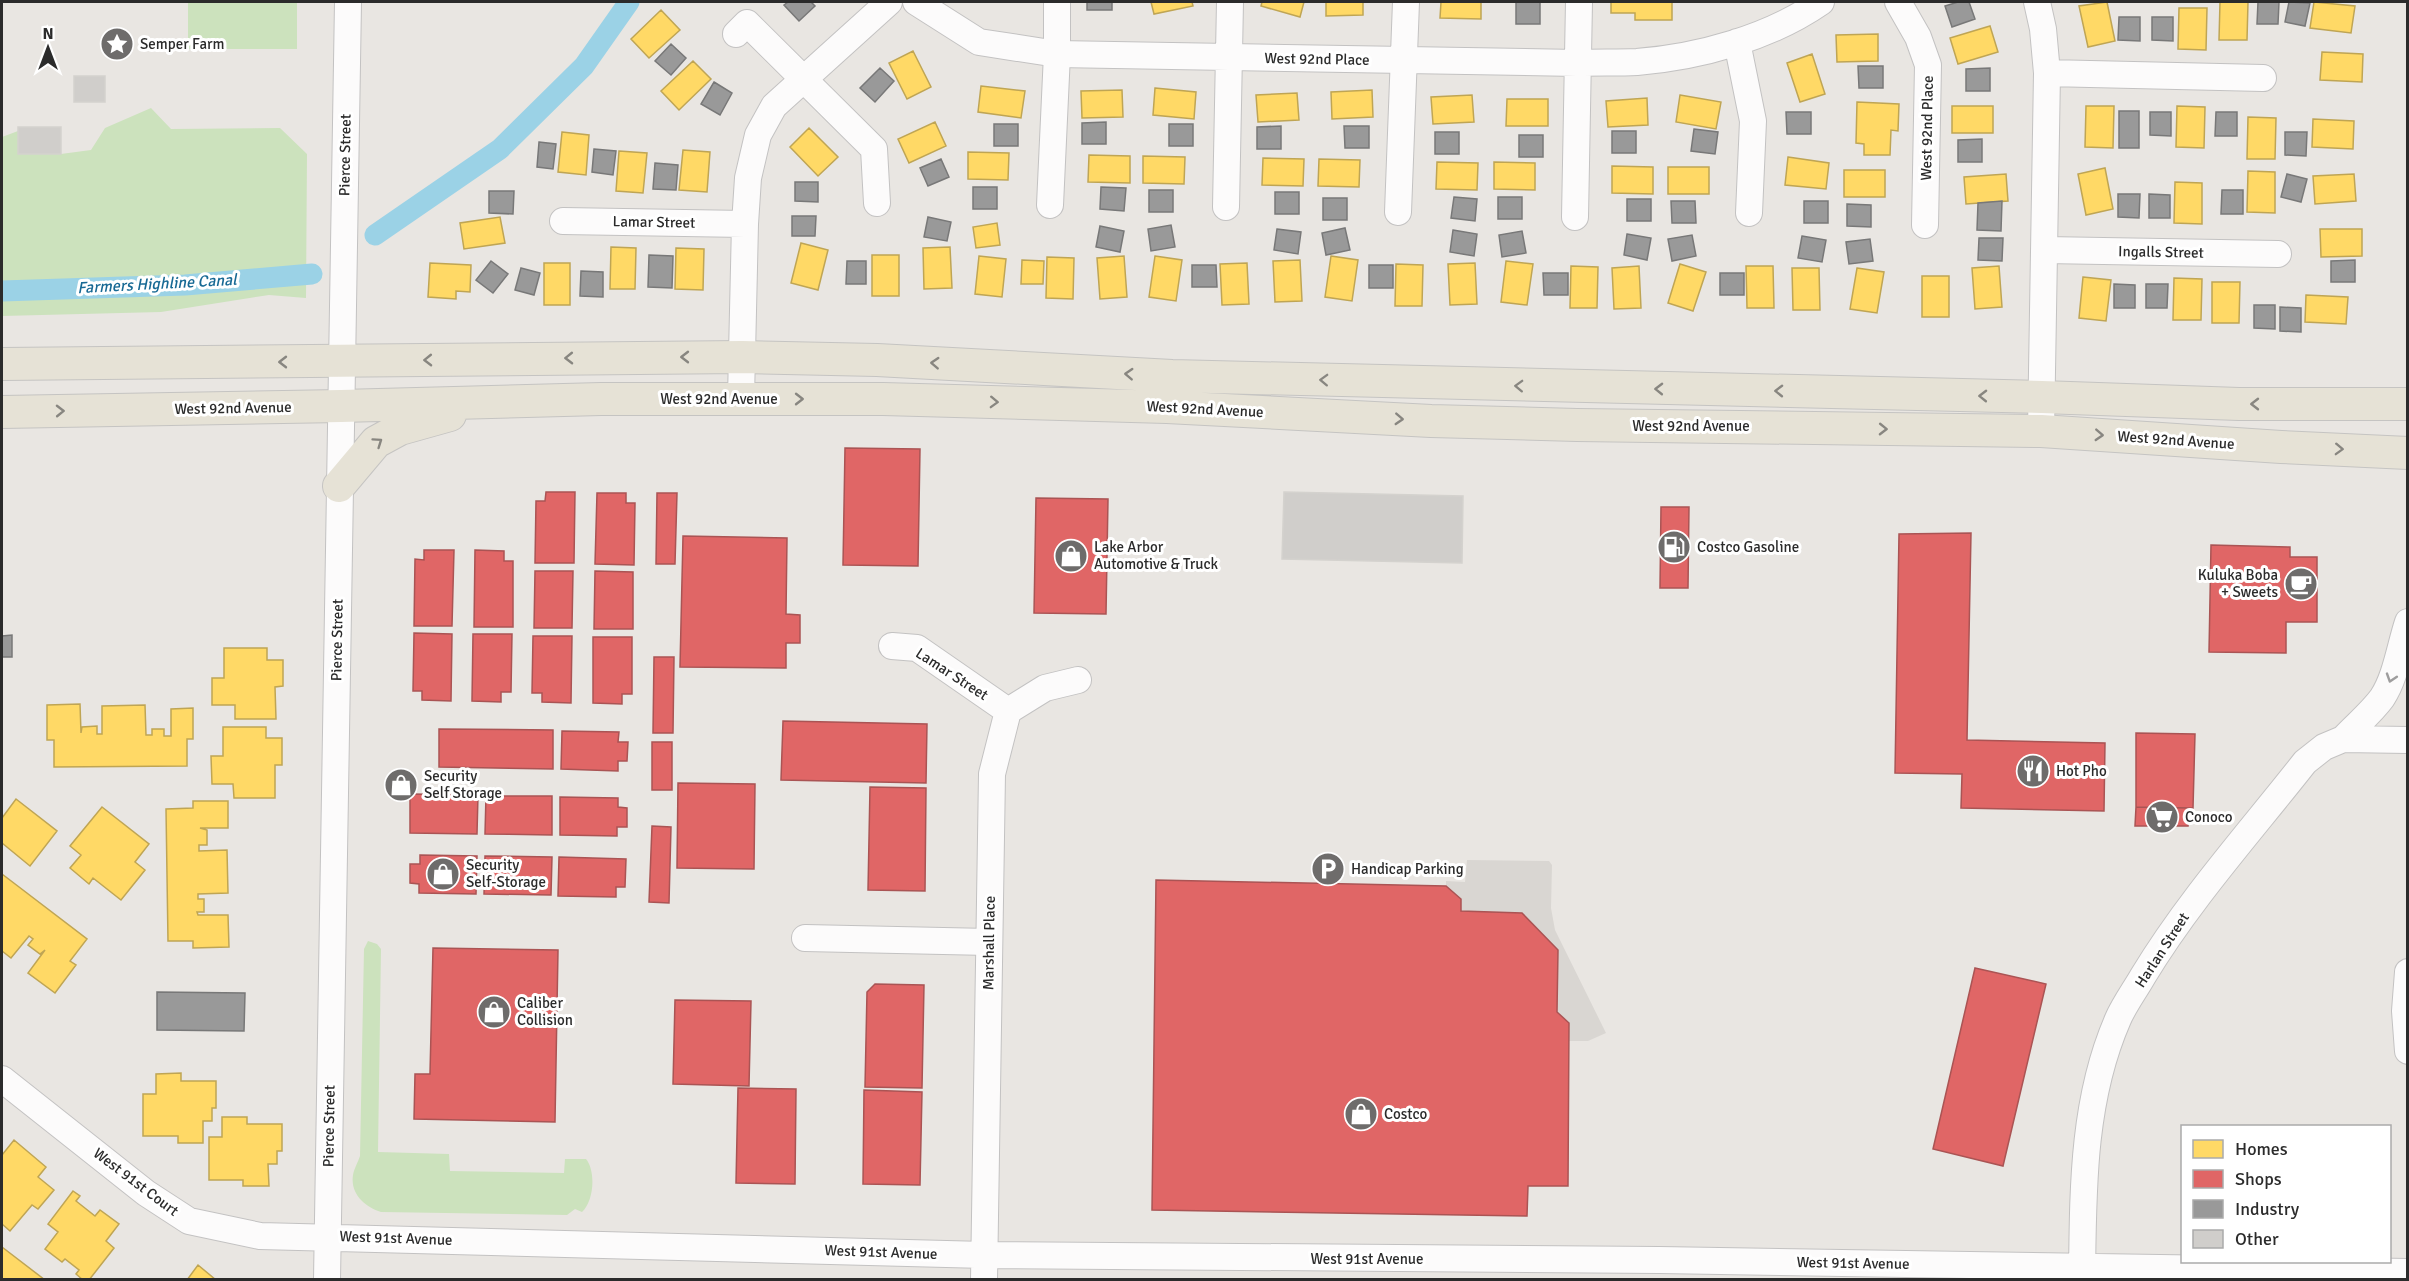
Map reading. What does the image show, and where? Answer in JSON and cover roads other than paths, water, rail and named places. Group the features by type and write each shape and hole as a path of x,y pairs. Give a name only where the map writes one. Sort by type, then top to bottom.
{"main road":[{"name":"West 92nd Avenue","path":"2,364 742,357 878,360 1196,377 2042,397 2239,404 2408,404"},
{"name":"West 92nd Avenue","path":"2,412 512,401 883,399 1167,407 1431,421 2041,431 2408,453"},
{"path":"339,486 370,448 400,429 433,418 512,401"}],"street":[{"name":"Pierce Street","path":"327,1280 348,2"},
{"path":"741,398 745,224 748,178 758,135 774,106 889,2"},
{"name":"West 92nd Place","path":"916,2 979,42 1057,54 1577,63 1637,62 1702,51 1737,42 1821,2"},
{"path":"1050,205 1057,2"},
{"path":"1226,207 1230,2"},
{"path":"1398,212 1406,2"},
{"path":"1575,217 1579,2"},
{"name":"West 92nd Place","path":"1898,2 1918,37 1928,65 1925,225"},
{"path":"2037,2 2043,29 2047,73 2041,431"},
{"path":"736,34 747,23 874,148 878,203"},
{"path":"1737,42 1753,121 1749,213"},
{"path":"2047,73 2263,78"},
{"name":"Lamar Street","path":"563,220 745,224"},
{"name":"Ingalls Street","path":"2045,250 2278,254"},
{"path":"2343,739 2370,712 2389,686 2408,622"},
{"name":"Lamar Street","path":"892,646 917,648 1008,711"},
{"path":"1008,711 1045,688 1078,680"},
{"name":"Marshall Place","path":"985,1267 992,774 1008,711"},
{"name":"Harlan Street","path":"2082,1272 2085,1156 2097,1083 2118,1019 2153,961 2184,915 2305,762 2324,747 2343,739 2408,740"},
{"path":"805,938 989,942"},
{"path":"2408,972 2406,999 2408,1051"},
{"name":"West 91st Court","path":"2,1079 146,1193 189,1221 260,1236 327,1236"},
{"name":"West 91st Avenue","path":"327,1236 985,1267 1659,1260 2082,1272 2408,1272"}],"waterway":[{"name":"Farmers Highline Canal","path":"375,235 500,149 584,66 629,2"},
{"name":"Farmers Highline Canal","path":"2,291 185,285 312,274"}],"place":[{"name":"Semper Farm","path":"117,44"},
{"name":"Costco Gasoline","path":"1674,547"},
{"name":"Lake Arbor Automotive & Truck","path":"1071,556"},
{"name":"Kuluka Boba + Sweets","path":"2301,584"},
{"name":"Hot Pho","path":"2033,771"},
{"name":"Security Self Storage","path":"401,785"},
{"name":"Conoco","path":"2162,817"},
{"name":"Handicap Parking","path":"1328,869"},
{"name":"Security Self-Storage","path":"443,874"},
{"name":"Caliber Collision","path":"494,1012"},
{"name":"Costco","path":"1361,1114"}]}
